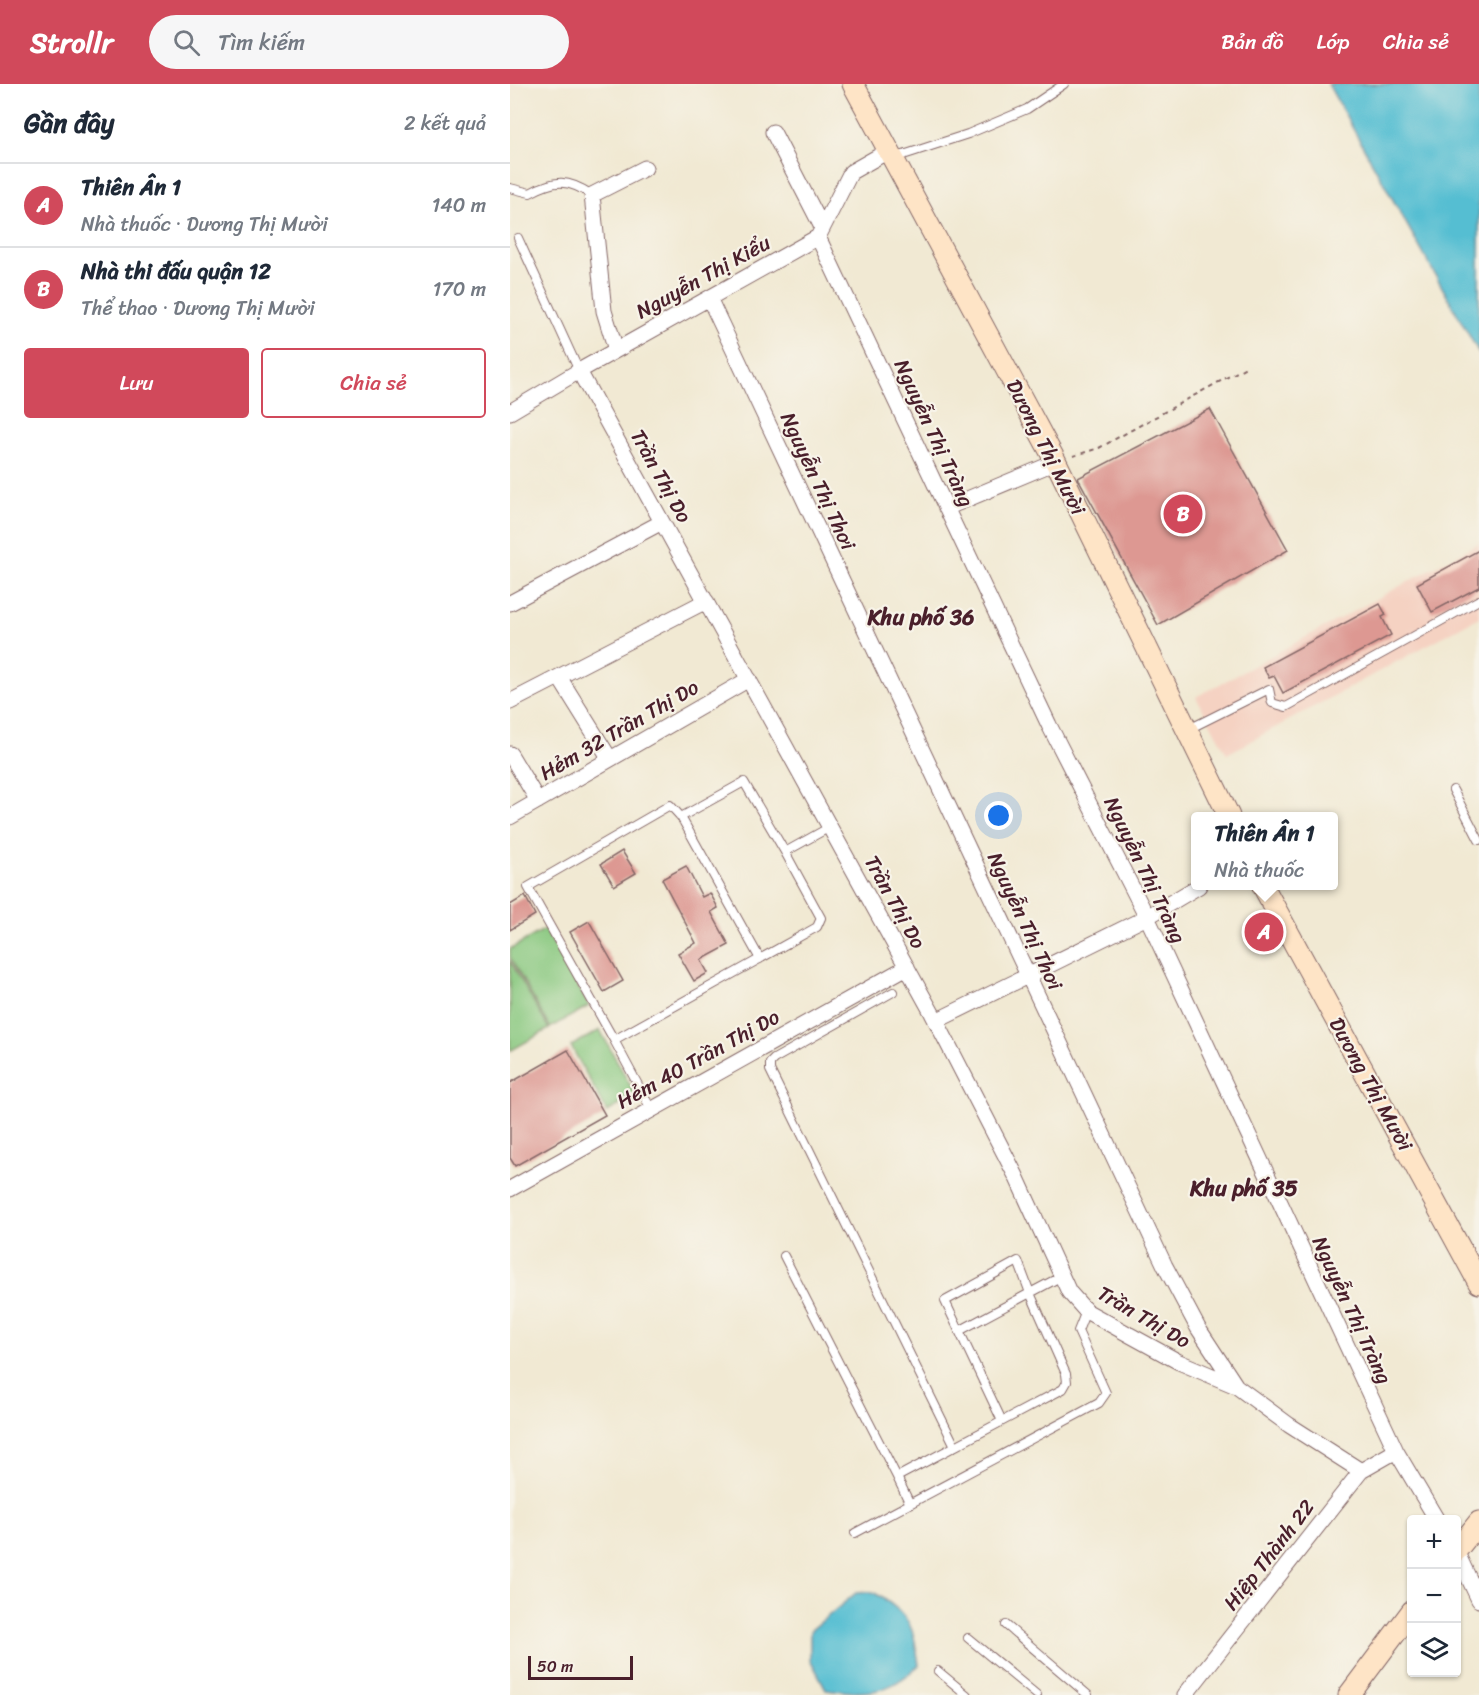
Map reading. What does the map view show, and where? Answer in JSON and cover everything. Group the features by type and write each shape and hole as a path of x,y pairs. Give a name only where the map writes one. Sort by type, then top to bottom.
{"street":[{"name":"Dương Thị Mười","path":"853,84 1056,462 1164,687 1188,729 1226,812"},
{"name":"Nguyễn Thị Tràng","path":"773,132 946,508 1049,725 1147,917 1396,1451 1434,1515"},
{"path":"820,232 851,172 890,155"},
{"path":"616,350 604,311 592,195 645,168"},
{"name":"Nguyễn Thị Kiểu","path":"510,412 820,232"},
{"name":"Nguyễn Thị Thơi","path":"709,298 1165,1266 1198,1328 1236,1386 1289,1425 1361,1471"},
{"name":"Trần Thị Do","path":"579,370 936,1021 1016,1176 1069,1292 1086,1311 1179,1362 1236,1386"},
{"path":"946,508 1056,462"},
{"path":"510,603 662,522"},
{"path":"510,702 706,602"},
{"path":"559,677 610,759"},
{"name":"Hẻm 32 Trần Thị Do","path":"510,817 749,679"},
{"path":"510,754 538,801"},
{"path":"936,1021 1147,917 1191,890"},
{"name":"Dương Thị Mười","path":"1266,890 1479,1283"},
{"name":"Hẻm 40 Trần Thị Do","path":"510,1189 907,967"},
{"name":"Hiệp Thành 22","path":"1185,1695 1361,1471 1396,1451"},
{"path":"1461,1545 1479,1522"},
{"path":"1461,1562 1479,1600"},
{"path":"1349,1695 1407,1618"}],"lane":[{"path":"890,155 968,134 1027,109 1065,84"},
{"path":"510,188 530,193 543,185 572,182 592,195"},
{"path":"518,238 579,370"},
{"path":"1188,729 1269,689 1272,703 1286,706 1479,600"},
{"path":"614,1040 817,927 821,918 744,782 681,818"},
{"path":"1453,790 1479,840"},
{"path":"651,1109 528,887 670,806 681,818 760,959"},
{"path":"785,852 830,827"},
{"path":"893,993 774,1059 770,1063 770,1070 955,1446"},
{"path":"784,1256 910,1504"},
{"path":"897,1477 1063,1389 1067,1382 1066,1374 1018,1261 945,1300 1002,1421"},
{"path":"959,1331 1062,1276"},
{"path":"855,1533 1099,1403 1106,1393 1078,1330 1086,1311"},
{"path":"1006,1625 1088,1695"},
{"path":"968,1638 1036,1695"},
{"path":"938,1671 967,1695"}],"path":[{"path":"1056,462 1099,448 1246,368"}],"shaded area":[{"path":"1479,543 1479,617 1227,754 1196,697"}],"green space":[{"path":"545,929 589,1006 550,1028 510,957 510,949"},
{"path":"510,961 549,1029 510,1051"},
{"path":"600,1030 636,1096 607,1112 571,1046"}],"water":[{"path":"1328,84 1479,84 1479,353"},
{"path":"873,1592 895,1607 908,1621 919,1665 897,1682 876,1690 853,1692 826,1689 810,1659 810,1631 856,1593"}],"building":[{"path":"1210,409 1288,550 1158,625 1078,478"},
{"path":"1479,550 1479,587 1432,612 1417,584"},
{"path":"1380,604 1386,615 1382,617 1391,635 1283,693 1274,676 1269,678 1263,667"},
{"path":"622,851 636,873 614,886 601,864"},
{"path":"686,866 702,897 710,893 718,908 711,912 729,945 701,960 708,973 694,981 678,953 696,943 662,879"},
{"path":"525,896 535,915 510,930 510,905"},
{"path":"589,921 623,981 604,992 570,932"},
{"path":"568,1050 605,1115 515,1166 510,1158 510,1083"}],"place":[{"name":"Nhà thi đấu quận 12","path":"1183,514"},
{"name":"Thiên Ân 1","path":"1264,932"}],"district":[{"name":"Khu phố 36","path":"921,617"},
{"name":"Khu phố 35","path":"1244,1188"}]}
